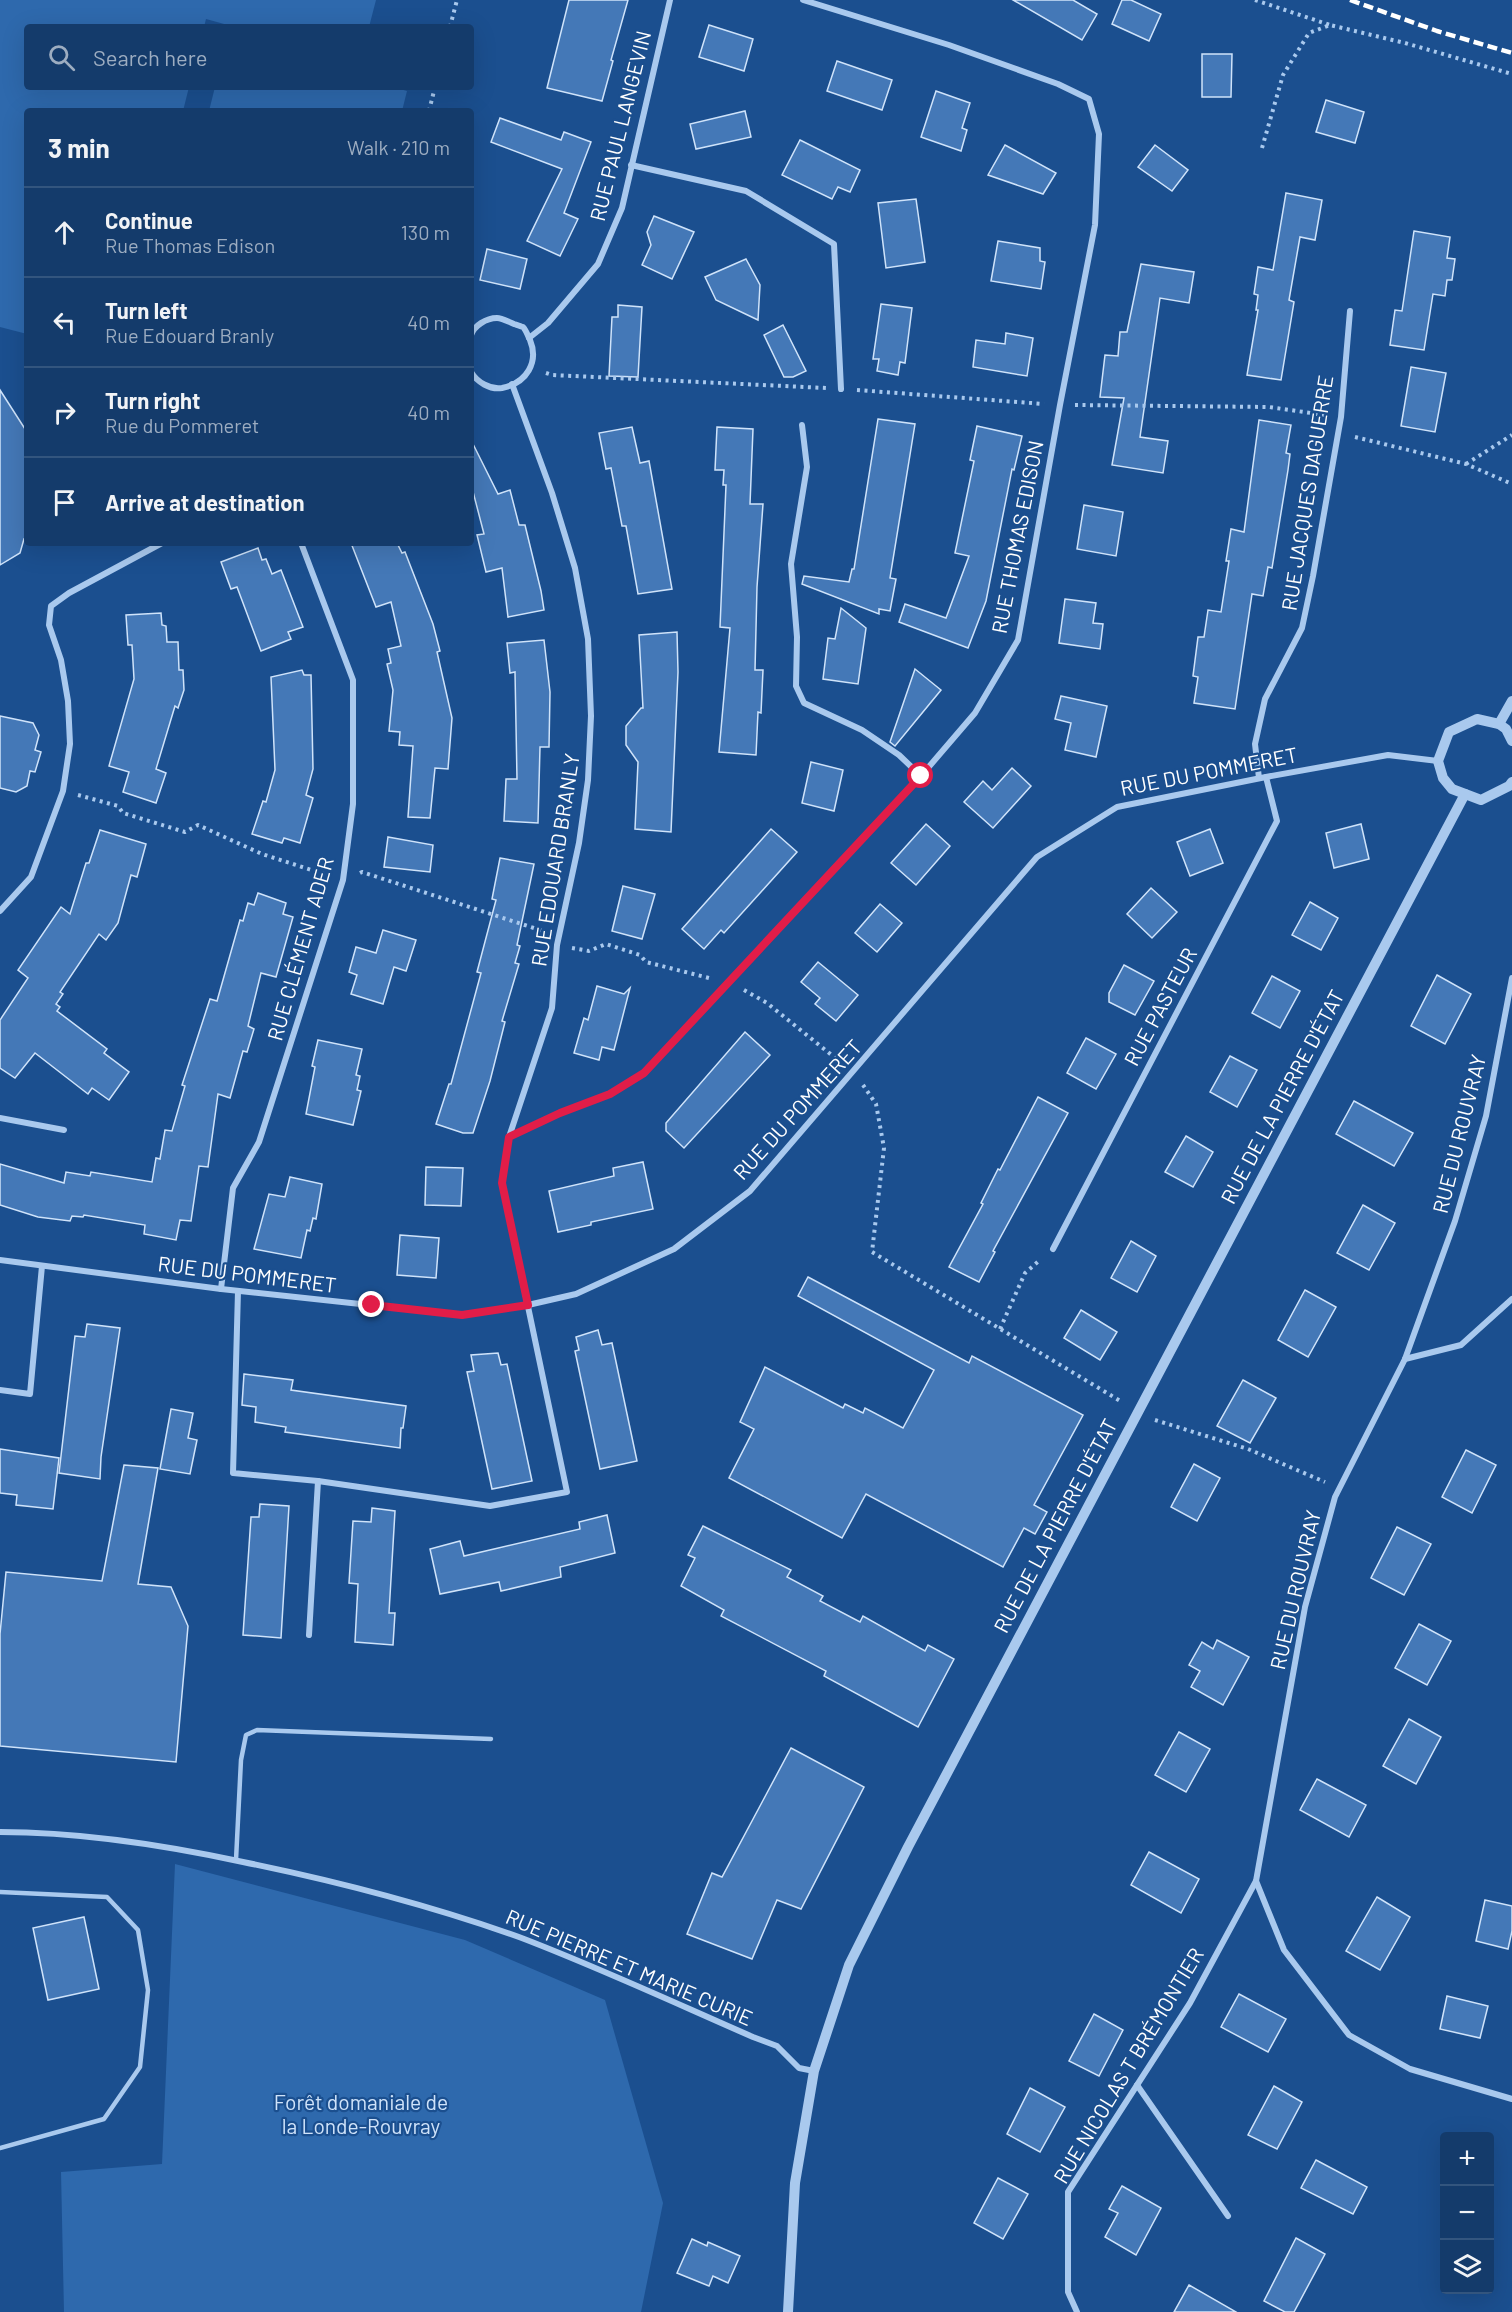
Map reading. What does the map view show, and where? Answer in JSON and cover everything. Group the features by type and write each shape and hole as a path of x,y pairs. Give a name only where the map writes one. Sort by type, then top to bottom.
{"street":[{"name":"RUE PAUL LANGEVIN","path":"529,338 548,323 598,264 622,208 670,0"},
{"name":"RUE THOMAS EDISON","path":"509,1137 560,1113 610,1094 644,1073 921,776 975,713 1018,640 1095,225 1099,134 1089,99 1058,84 949,45 803,0"},
{"path":"632,165 746,192 834,244 841,389"},
{"name":"RUE JACQUES DAGUERRE","path":"1263,777 1255,744 1265,699 1302,628 1341,417 1350,310"},
{"path":"474,329 484,321 497,318 523,327 534,351 531,367 525,377 512,384 501,388 489,387 474,380"},
{"name":"RUE EDOUARD BRANLY","path":"318,1481 490,1506 567,1492 502,1183 509,1137 552,1008 557,945 579,843 588,780 591,716 588,639 574,568 552,493 512,384"},
{"path":"802,425 807,466 791,564 797,637 796,686 804,703 862,730 899,755 921,776"},
{"path":"0,911 31,877 63,791 70,744 68,701 61,660 49,626 51,606 69,593 156,546"},
{"name":"RUE CLÉMENT ADER","path":"221,1289 233,1188 259,1142 343,880 353,804 353,680 302,546"},
{"path":"1498,724 1512,700"},
{"path":"1511,786 1481,800 1452,789 1443,778 1438,761 1449,732 1477,719 1498,724 1506,729 1512,741"},
{"name":"RUE DU POMMERET","path":"0,1260 221,1289 462,1315 528,1305 576,1294 674,1249 750,1191 854,1073 1037,857 1117,807 1263,777 1388,755 1438,761"},
{"name":"RUE PASTEUR","path":"1053,1248 1277,821 1263,777"},
{"name":"RUE DE LA PIERRE D'ÉTAT","path":"788,2312 795,2183 814,2071 849,1965 913,1837 1465,794"},
{"name":"RUE DU ROUVRAY","path":"1256,1881 1305,1607 1335,1497 1404,1359 1455,1221 1486,1116 1512,978"},
{"path":"0,1118 64,1131"},
{"path":"0,1390 30,1394 42,1266"},
{"path":"238,1291 233,1473 318,1481 309,1635"},
{"path":"1404,1359 1461,1344 1512,1299"},
{"name":"RUE PIERRE ET MARIE CURIE","path":"0,1832 38,1832 176,1848 321,1878 385,1895 519,1937 594,1966 777,2046 799,2067 814,2071"},
{"path":"1256,1881 1284,1950 1349,2035 1410,2068 1512,2099"},
{"name":"RUE NICOLAS T BRÉMONTIER","path":"1077,2312 1068,2292 1068,2192 1190,2004 1256,1881"},
{"path":"1137,2085 1228,2216"}],"lane":[{"path":"236,1860 241,1760 246,1735 257,1730 491,1739"},
{"path":"0,1892 107,1897 138,1930 148,1990 140,2067 104,2119 0,2148"}],"path":[{"path":"451,24 457,0"},
{"path":"1255,0 1330,25 1405,43 1512,74"},
{"path":"1262,148 1283,75 1309,33 1330,25"},
{"path":"430,108 434,90"},
{"path":"531,367 552,375 841,389 1060,405 1269,407 1341,417"},
{"path":"1338,433 1466,464 1512,484"},
{"path":"1466,464 1512,435"},
{"path":"63,791 118,806 123,813 185,832 198,825 262,854 343,880 362,872 541,929 557,945 589,951 606,944 640,955 646,962 729,983 767,1003 854,1073 876,1104 884,1148 872,1251 1158,1422 1248,1449 1331,1485"},
{"path":"1000,1329 1025,1274 1053,1248"}],"green space":[{"path":"0,0 376,0 370,24 224,24 206,19 205,24 24,24 24,90 188,90 184,108 24,108 24,333 0,327"},
{"path":"214,90 407,91 403,108 210,108"},
{"name":"Forêt domaniale de la Londe-Rouvray","path":"175,1864 465,1940 605,2000 663,2203 641,2312 64,2312 61,2172 162,2164"}],"building":[{"path":"569,0 628,0 602,101 547,88"},
{"path":"1013,0 1073,0 1097,14 1082,40"},
{"path":"1122,0 1131,0 1161,14 1149,41 1112,24"},
{"path":"709,25 753,39 744,71 699,57"},
{"path":"1202,54 1232,54 1231,97 1202,97"},
{"path":"837,61 892,80 882,110 827,91"},
{"path":"936,91 970,103 962,128 967,130 961,151 921,137"},
{"path":"1326,100 1364,112 1355,143 1316,132"},
{"path":"745,111 751,137 696,149 690,124"},
{"path":"500,118 561,140 564,132 591,142 564,213 578,219 560,256 527,241 562,169 491,142"},
{"path":"800,140 860,170 850,192 838,187 832,199 782,175"},
{"path":"1005,145 1056,173 1043,194 988,175"},
{"path":"1155,145 1188,170 1172,191 1138,167"},
{"path":"1286,193 1322,200 1315,240 1300,237 1289,300 1294,302 1281,380 1247,375 1258,310 1256,310 1258,295 1254,294 1258,267 1273,270"},
{"path":"916,199 925,262 886,268 878,203"},
{"path":"654,216 694,232 672,279 642,265 651,245 647,232"},
{"path":"1414,231 1450,237 1447,258 1455,259 1452,280 1447,280 1445,296 1433,294 1424,350 1390,345 1395,310 1402,311"},
{"path":"998,241 1040,248 1040,261 1045,262 1041,289 991,281"},
{"path":"487,249 527,259 520,289 480,280"},
{"path":"746,259 760,285 758,320 716,300 705,277"},
{"path":"1141,264 1194,272 1189,303 1160,298 1140,437 1168,441 1163,473 1112,465 1124,398 1100,397 1105,355 1118,356 1120,332 1127,332"},
{"path":"881,304 912,308 905,363 900,362 898,375 877,371 879,359 873,359"},
{"path":"618,305 642,307 638,377 609,376 612,317 618,317"},
{"path":"783,325 806,371 793,377 784,377 764,335"},
{"path":"1006,333 1033,338 1027,376 973,367 976,340 1005,344"},
{"path":"1411,367 1446,373 1435,432 1401,426"},
{"path":"0,390 24,427 24,539 20,553 0,565"},
{"path":"878,419 915,424 890,578 896,579 890,611 879,609 879,614 802,584 804,576 849,582 852,569 854,569"},
{"path":"1259,420 1291,425 1286,453 1290,454 1288,470 1272,568 1268,567 1263,596 1252,594 1235,709 1194,703 1198,677 1193,676 1198,637 1204,637 1208,610 1221,612 1229,561 1226,561 1231,529 1244,532"},
{"path":"977,426 1022,436 1014,470 1012,469 986,601 968,648 899,622 905,604 946,618 969,556 955,553 974,461 970,460"},
{"path":"632,427 640,463 649,461 672,589 638,594 626,526 622,526 611,468 606,469 599,433"},
{"path":"717,427 753,429 750,504 763,504 757,587 755,670 763,670 756,755 719,752 730,628 720,627 726,485 723,485 724,470 715,470"},
{"path":"474,446 498,494 510,490 519,525 525,525 544,610 508,617 502,568 486,572 477,535 484,534 474,496"},
{"path":"1084,505 1123,512 1116,556 1077,549"},
{"path":"352,546 398,546 402,553 405,552 433,624 452,718 448,769 435,768 430,818 408,817 413,746 399,745 400,732 389,731 393,690 387,664 391,663 388,649 401,646 391,602 376,607"},
{"path":"258,548 262,560 266,559 272,574 281,570 303,627 288,632 291,639 261,651 237,587 231,589 221,562"},
{"path":"1065,599 1096,603 1093,623 1103,624 1100,649 1059,643"},
{"path":"841,608 866,628 858,684 823,679 828,638 835,639"},
{"path":"161,613 162,625 166,626 167,642 178,642 179,670 183,670 184,690 178,708 175,706 156,769 166,773 156,803 123,792 129,772 109,766 134,679 132,645 128,645 126,615"},
{"path":"677,632 678,672 671,832 635,829 638,762 626,745 626,726 643,708 639,635"},
{"path":"544,640 550,692 549,747 540,747 538,823 504,821 506,779 517,779 515,672 510,673 507,643"},
{"path":"915,669 941,690 895,746 890,742"},
{"path":"302,670 304,675 311,675 313,769 306,795 313,798 300,843 284,838 282,843 252,834 263,801 266,802 275,770 271,677"},
{"path":"1061,696 1107,706 1096,757 1065,750 1071,723 1055,719"},
{"path":"0,716 33,723 39,735 35,750 41,752 35,772 30,771 27,786 16,792 0,788"},
{"path":"811,762 843,770 834,811 802,803"},
{"path":"1012,768 1031,786 993,828 964,802 983,781 992,790"},
{"path":"926,824 950,846 916,885 891,863"},
{"path":"1361,824 1369,859 1334,868 1326,833"},
{"path":"771,829 797,852 724,933 721,930 704,949 682,929"},
{"path":"1210,829 1223,863 1190,876 1177,842"},
{"path":"100,830 146,844 137,877 131,875 118,923 106,940 99,934 60,992 63,994 56,1004 60,1007 57,1011 107,1049 104,1053 129,1072 109,1100 92,1088 88,1094 35,1053 15,1078 0,1068 0,1020 28,978 18,970 61,907 70,914 86,863 89,863"},
{"path":"388,837 433,845 430,872 384,867"},
{"path":"500,858 534,864 517,945 520,946 515,963 519,964 502,1021 505,1022 490,1081 473,1133 463,1133 436,1124 449,1084 451,1084 481,973 477,972 496,900 492,899"},
{"path":"623,886 655,894 642,939 612,931"},
{"path":"1151,888 1177,912 1152,938 1127,914"},
{"path":"258,893 286,903 283,914 293,917 276,977 261,973 248,1026 254,1029 247,1052 243,1051 230,1098 218,1094 208,1167 199,1166 191,1221 180,1220 176,1240 144,1234 145,1225 84,1215 83,1217 72,1216 70,1221 38,1217 0,1205 0,1164 64,1183 66,1172 90,1176 91,1172 152,1182 156,1158 160,1159 165,1130 172,1131 185,1086 182,1085 210,999 217,1001 240,920 243,921 248,903 254,905"},
{"path":"1310,902 1338,918 1321,950 1292,935"},
{"path":"880,904 902,923 877,952 855,933"},
{"path":"383,930 416,940 406,971 394,967 383,1004 351,994 357,975 349,972 356,947 376,953"},
{"path":"818,962 858,995 836,1021 815,1004 820,998 801,982"},
{"path":"1124,965 1154,981 1135,1015 1109,1002 1109,993"},
{"path":"1437,975 1471,994 1445,1044 1411,1026"},
{"path":"1272,976 1300,991 1280,1028 1252,1013"},
{"path":"597,986 624,994 630,988 614,1050 602,1047 599,1060 574,1053 584,1018 588,1020"},
{"path":"745,1032 770,1055 684,1148 666,1131 666,1123"},
{"path":"1086,1038 1116,1054 1096,1089 1067,1073"},
{"path":"318,1040 362,1049 356,1075 360,1076 357,1090 361,1091 353,1125 306,1114"},
{"path":"1230,1056 1257,1070 1237,1107 1210,1092"},
{"path":"1038,1097 1068,1113 993,1251 995,1252 979,1282 949,1267 983,1204 981,1203 998,1169 1000,1170"},
{"path":"1354,1101 1413,1133 1394,1166 1336,1134"},
{"path":"1186,1136 1213,1152 1193,1187 1165,1172"},
{"path":"643,1162 653,1209 591,1222 591,1225 558,1232 549,1191 614,1176 613,1168"},
{"path":"426,1167 463,1168 461,1206 425,1205"},
{"path":"290,1177 322,1184 316,1219 313,1218 310,1231 307,1230 301,1258 254,1249 269,1194 285,1197"},
{"path":"1363,1205 1395,1223 1369,1270 1337,1253"},
{"path":"400,1235 439,1238 436,1278 397,1275"},
{"path":"1131,1241 1156,1256 1137,1292 1111,1278"},
{"path":"808,1277 969,1363 972,1356 1083,1415 1034,1505 1047,1512 1035,1534 1024,1528 1003,1567 866,1494 842,1538 729,1478 754,1429 740,1422 765,1367 843,1408 845,1404 863,1413 865,1408 903,1428 934,1370 798,1296"},
{"path":"1305,1290 1336,1307 1308,1357 1278,1340"},
{"path":"1081,1310 1117,1332 1100,1360 1064,1338"},
{"path":"87,1324 120,1328 101,1457 100,1479 59,1473 75,1336 85,1337"},
{"path":"598,1330 602,1345 612,1343 637,1461 600,1469 575,1351 579,1350 576,1337"},
{"path":"498,1353 501,1365 507,1364 532,1481 492,1489 467,1372 474,1371 471,1355"},
{"path":"244,1374 293,1380 291,1390 406,1406 403,1428 401,1428 400,1448 285,1432 286,1427 255,1422 256,1407 242,1405"},
{"path":"1243,1380 1276,1398 1250,1443 1217,1426"},
{"path":"171,1409 193,1413 188,1438 197,1440 190,1474 160,1469"},
{"path":"0,1449 59,1458 53,1509 16,1505 17,1495 0,1493"},
{"path":"1466,1450 1496,1465 1472,1513 1442,1497"},
{"path":"1194,1464 1220,1478 1197,1521 1171,1507"},
{"path":"124,1465 158,1468 138,1584 171,1587 188,1626 176,1762 0,1746 0,1634 6,1572 102,1581"},
{"path":"260,1504 289,1506 281,1638 243,1635 251,1517 259,1517"},
{"path":"372,1508 395,1511 389,1613 395,1613 393,1645 355,1642 358,1584 349,1583 353,1521 371,1522"},
{"path":"607,1515 615,1553 560,1567 561,1577 501,1591 499,1582 440,1594 430,1549 460,1541 464,1556 580,1529 579,1522"},
{"path":"703,1526 791,1570 787,1577 823,1596 820,1601 860,1622 863,1616 925,1651 928,1645 954,1659 918,1727 824,1676 826,1671 721,1616 724,1610 681,1586 695,1558 688,1555"},
{"path":"1397,1527 1431,1544 1404,1595 1371,1578"},
{"path":"1419,1624 1451,1641 1427,1685 1395,1668"},
{"path":"1217,1640 1249,1657 1223,1705 1191,1687 1200,1671 1189,1665 1202,1642 1213,1649"},
{"path":"1409,1719 1441,1737 1416,1784 1383,1766"},
{"path":"1179,1732 1210,1749 1186,1792 1155,1775"},
{"path":"791,1748 864,1787 801,1909 777,1900 752,1959 687,1934 712,1873 722,1877"},
{"path":"1317,1779 1366,1805 1349,1837 1300,1810"},
{"path":"1149,1852 1199,1879 1181,1913 1131,1885"},
{"path":"1377,1897 1410,1917 1380,1970 1346,1951"},
{"path":"1485,1900 1512,1906 1512,1931 1508,1949 1476,1941"},
{"path":"84,1917 99,1989 48,2000 33,1928"},
{"path":"1239,1994 1286,2019 1268,2052 1221,2027"},
{"path":"1447,1996 1488,2006 1480,2038 1440,2029"},
{"path":"1094,2014 1123,2030 1099,2076 1069,2061"},
{"path":"1274,2086 1302,2102 1277,2149 1248,2135"},
{"path":"1030,2088 1065,2107 1040,2152 1007,2134"},
{"path":"1316,2160 1367,2187 1353,2214 1301,2188"},
{"path":"998,2178 1028,2194 1003,2239 974,2223"},
{"path":"1122,2186 1161,2208 1136,2255 1105,2237 1118,2213 1109,2209"},
{"path":"1296,2238 1325,2254 1294,2312 1285,2312 1264,2301"},
{"path":"692,2239 707,2246 708,2242 740,2256 728,2283 713,2276 709,2286 677,2273"},
{"path":"1189,2285 1236,2312 1174,2312"}],"railway":[{"path":"1350,0 1437,31 1512,53"}],"route":[{"path":"372,1305 462,1315 528,1305 502,1183 509,1137 560,1113 610,1094 644,1073 921,776"}]}
